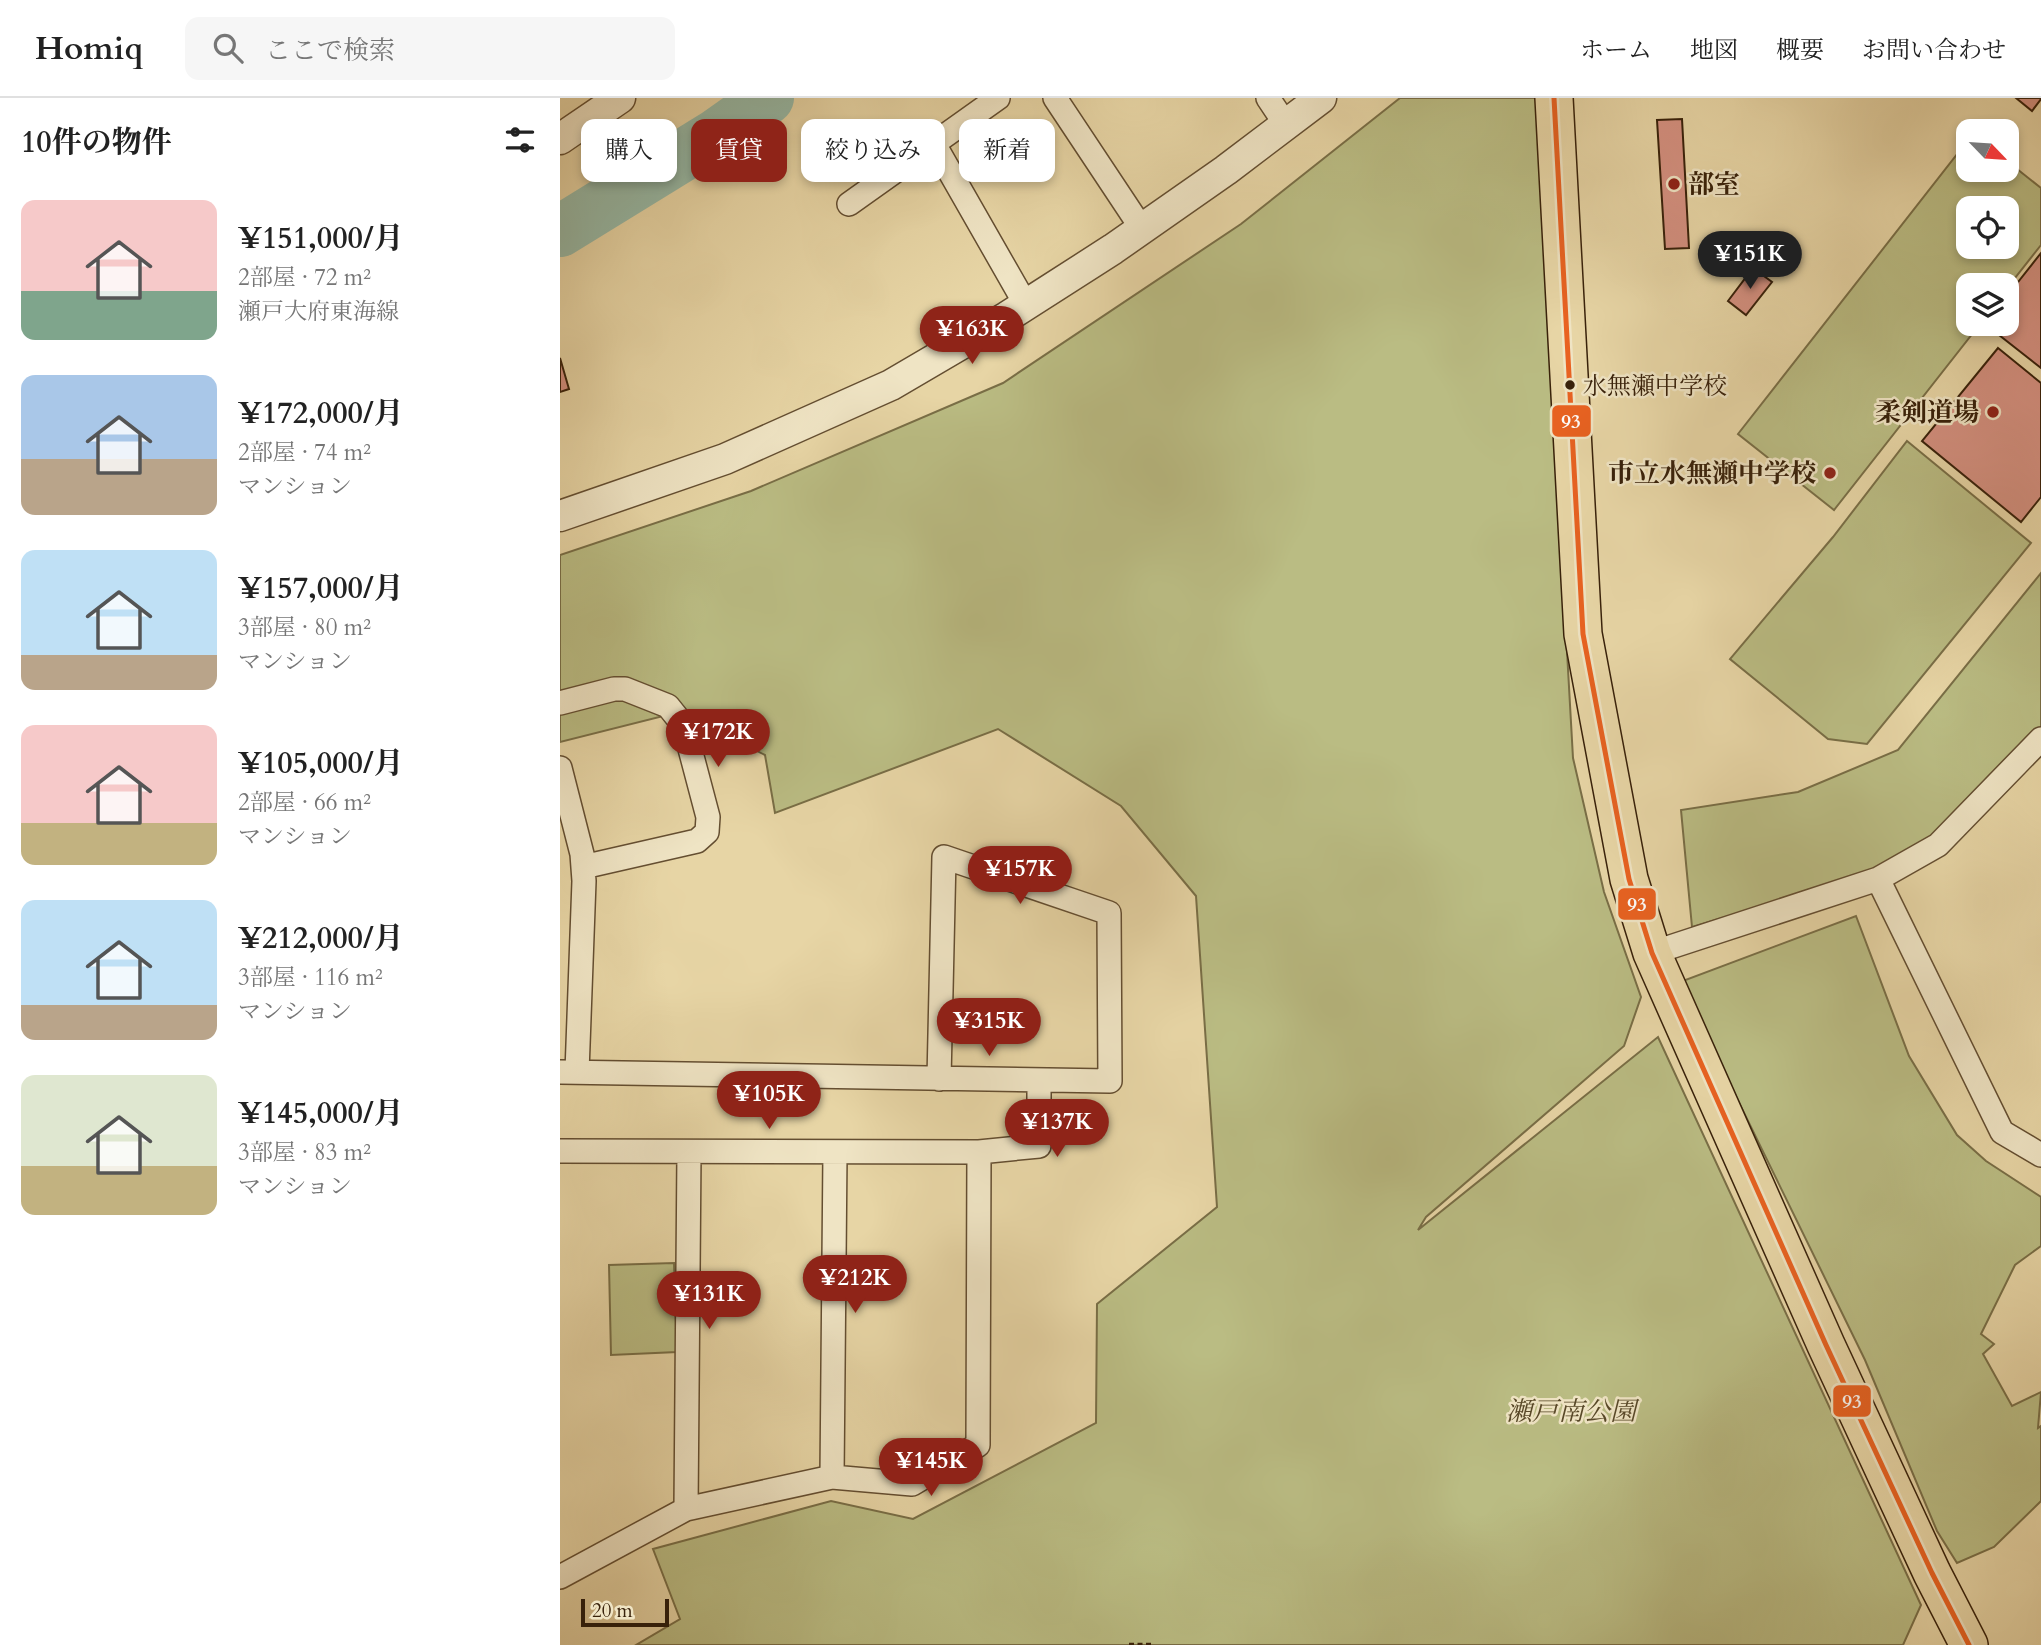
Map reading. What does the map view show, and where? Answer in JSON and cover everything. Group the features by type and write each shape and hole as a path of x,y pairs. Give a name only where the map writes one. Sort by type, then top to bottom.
{"main road":[{"path":"1554,98 1583,634 1629,879 1652,953 1826,1345 1932,1573 1969,1645"}],"street":[{"path":"560,139 621,98"},
{"path":"945,136 999,98"},
{"path":"1055,98 1142,229"},
{"path":"1268,98 1286,125"},
{"path":"560,516 725,459 878,390 1026,305 1142,229 1321,98"},
{"path":"945,163 1026,305"},
{"path":"849,204 880,182"},
{"path":"560,703 614,689 625,689 668,706 684,726 708,817 708,832 697,841 583,867"},
{"path":"1652,953 1878,879 1938,845 2041,739"},
{"path":"560,768 583,867 569,1072 939,1079 1110,1081 1109,913 944,857 939,1079"},
{"path":"1878,879 2002,1132 2041,1156"},
{"path":"560,1152 979,1152 1039,1146 1040,1080"},
{"path":"686,1510 689,1152"},
{"path":"560,1577 686,1510 832,1477 912,1484 978,1445 979,1152"},
{"path":"832,1477 835,1153"}],"path":[{"path":"1129,1645 1151,1645"}],"green space":[{"name":"瀬戸南公園","path":"1400,98 1536,98 1573,758 1604,892 1641,997 1624,1046 1426,1217 1418,1230 1658,1037 1921,1605 1903,1645 636,1645 680,1619 653,1549 831,1501 913,1519 1096,1423 1097,1304 1217,1207 1196,896 1121,806 998,729 775,813 765,755 679,712 560,742 560,555 751,491 1003,383 1241,224"},
{"path":"1956,156 1956,182 2020,182 2020,171 2041,188 2041,245 2019,273 1956,273 1956,336 1971,336 1834,510 1738,434"},
{"path":"1907,441 2031,543 1867,744 1828,739 1730,659 1833,537"},
{"path":"2041,573 2041,727 1903,864 1692,927 1681,810 1798,792 1898,750"},
{"path":"1856,916 1909,1056 1957,1135 1986,1161 2041,1197 2041,1246 2015,1265 1981,1334 1994,1344 1983,1354 2012,1406 2041,1392 2038,1428 2041,1426 2041,1501 1994,1547 1957,1563 1937,1531 1865,1360 1680,982"},
{"path":"674,1263 677,1352 611,1355 609,1265"}],"building":[{"path":"2016,98 2041,98 2041,99 2032,111"},
{"name":"部室","path":"1682,119 1689,248 1665,249 1657,120"},
{"path":"2041,253 2041,368 2000,336 2019,336 2019,281"},
{"path":"1753,268 1772,282 1746,315 1728,301"},
{"name":"柔剣道場","path":"1998,348 2041,383 2041,497 2021,522 1922,441"},
{"path":"560,358 569,389 560,392"}],"waterway":[{"path":"560,231 716,135 768,98"}],"transit line":[{"name":"93","path":"1554,98 1583,634 1629,879 1652,953 1826,1345 1932,1573 1969,1645"}],"place":[{"name":"部室","path":"1674,184"},
{"name":"水無瀬中学校","path":"1570,385"},
{"name":"柔剣道場","path":"1993,412"},
{"name":"市立水無瀬中学校","path":"1830,473"}]}
